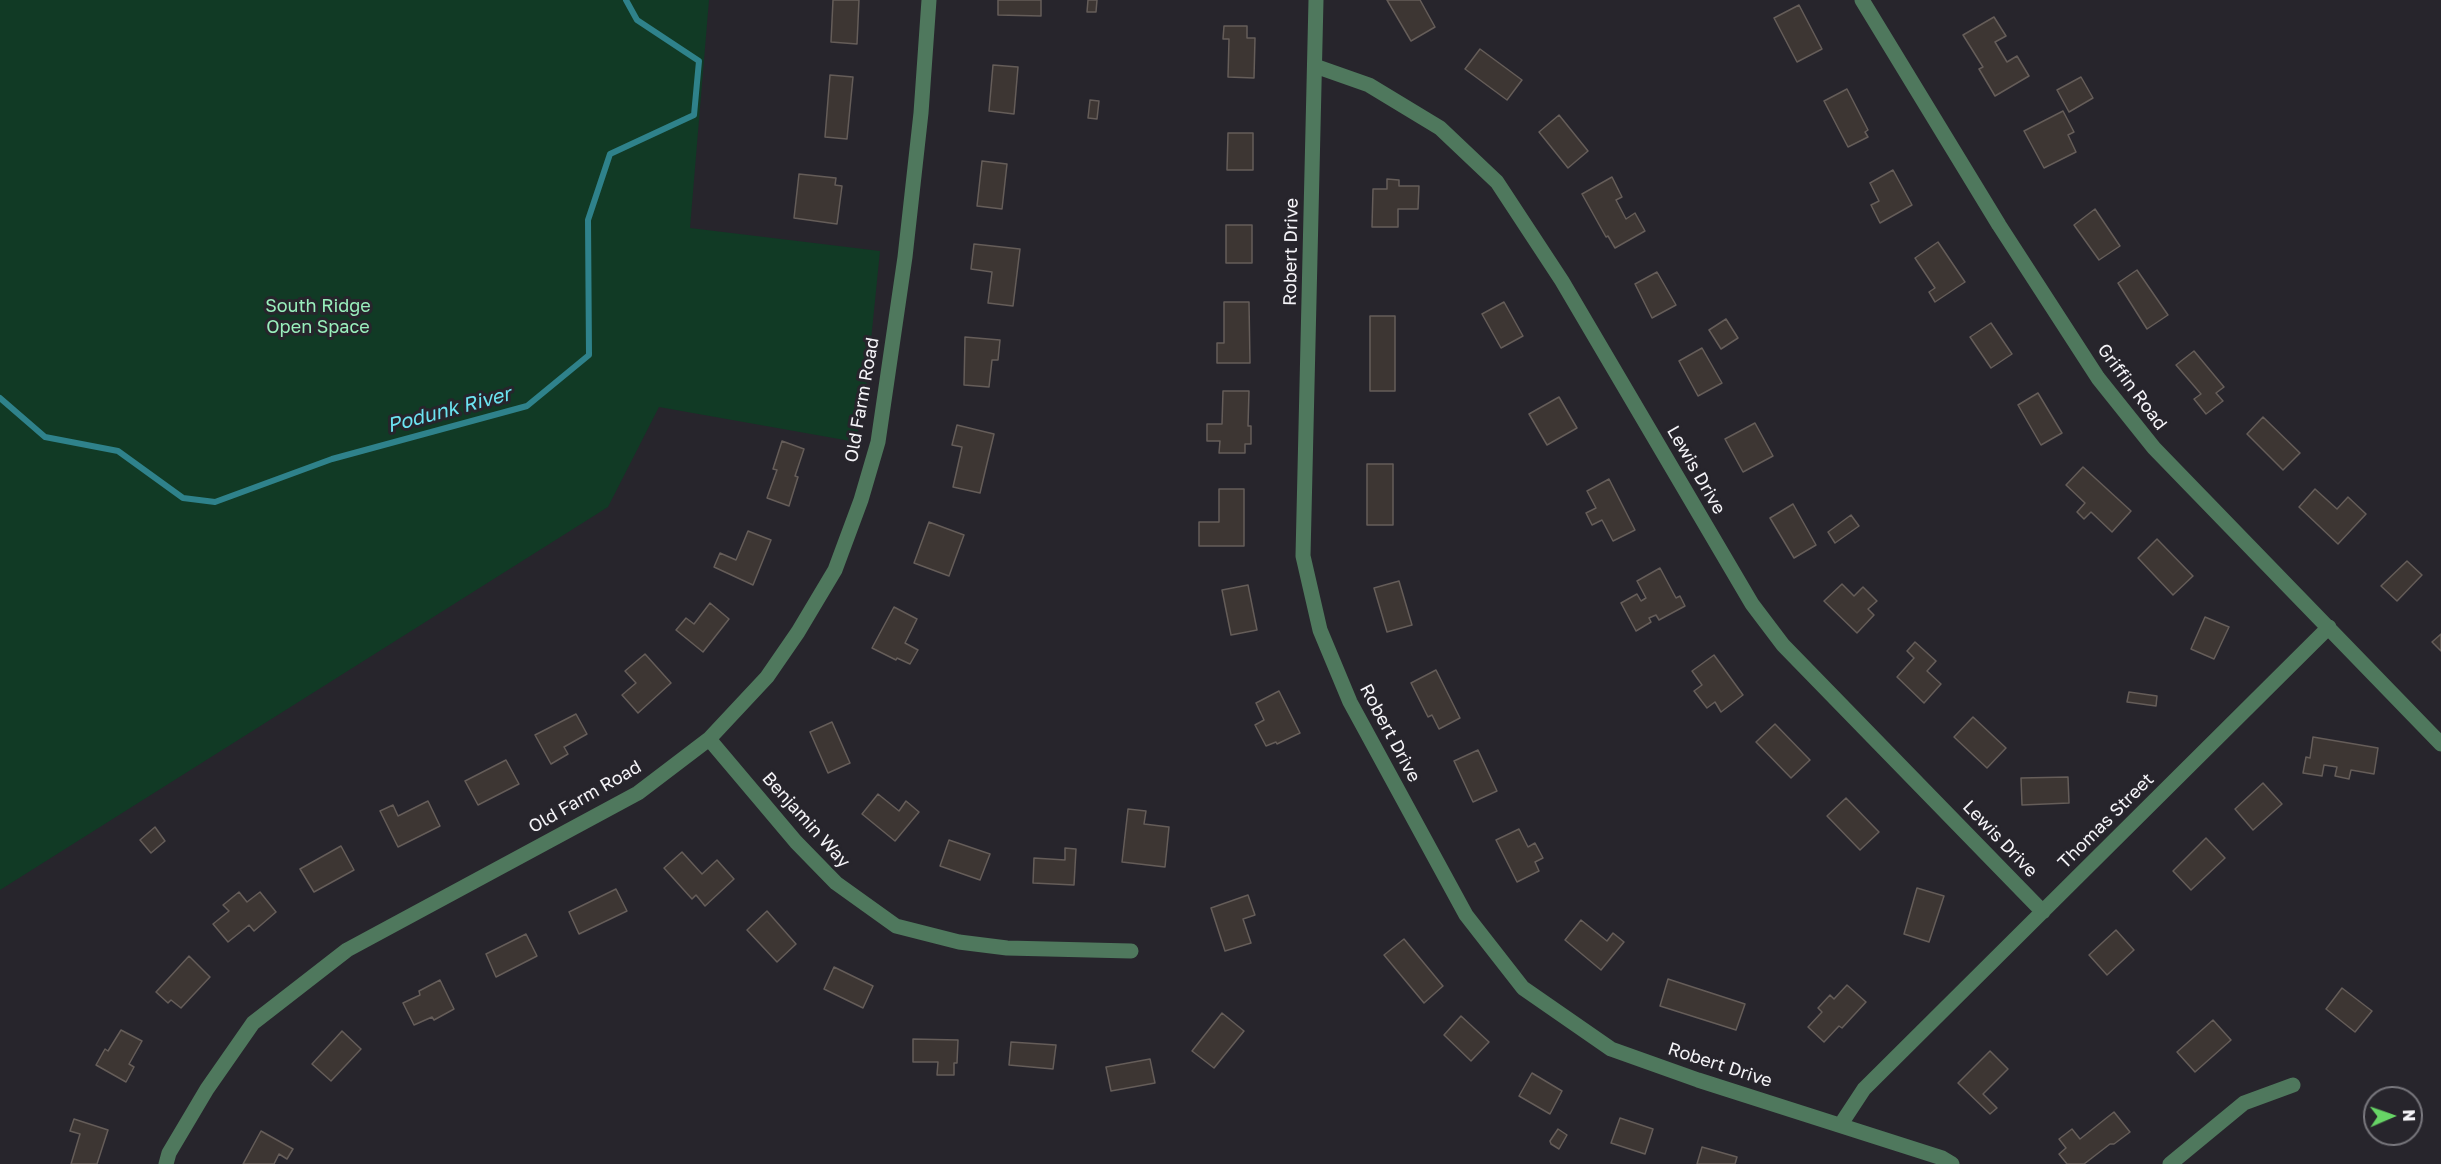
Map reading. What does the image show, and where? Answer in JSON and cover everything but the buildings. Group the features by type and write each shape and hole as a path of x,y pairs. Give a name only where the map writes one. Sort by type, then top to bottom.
{"street":[{"name":"Old Farm Road","path":"166,1164 169,1154 207,1089 253,1023 347,950 638,793 709,739 767,676 798,632 835,570 864,491 878,442 905,257 921,113 929,0"},
{"name":"Robert Drive","path":"1316,0 1304,556 1320,630 1350,702 1466,915 1523,988 1611,1049 1698,1080 1942,1158 1953,1164"},
{"name":"Griffin Road","path":"1862,0 1999,225 2098,378 2154,448 2441,744"},
{"name":"Lewis Drive","path":"1315,66 1369,85 1440,128 1497,182 1562,281 1752,604 1783,645 2043,912"},
{"name":"Thomas Street","path":"1840,1124 1864,1089 2329,627"},
{"name":"Benjamin Way","path":"709,739 796,842 836,883 896,926 958,942 1007,948 1131,951"},
{"path":"2170,1164 2244,1103 2293,1085"}],"green space":[{"name":"South Ridge Open Space","path":"0,0 709,0 690,228 880,251 867,380 856,442 659,407 608,507 0,890"}],"waterway":[{"name":"Podunk River","path":"0,398 45,437 118,451 183,498 215,502 332,459 527,406 589,355 588,220 610,154 694,115 699,61 637,20 626,0"}]}
